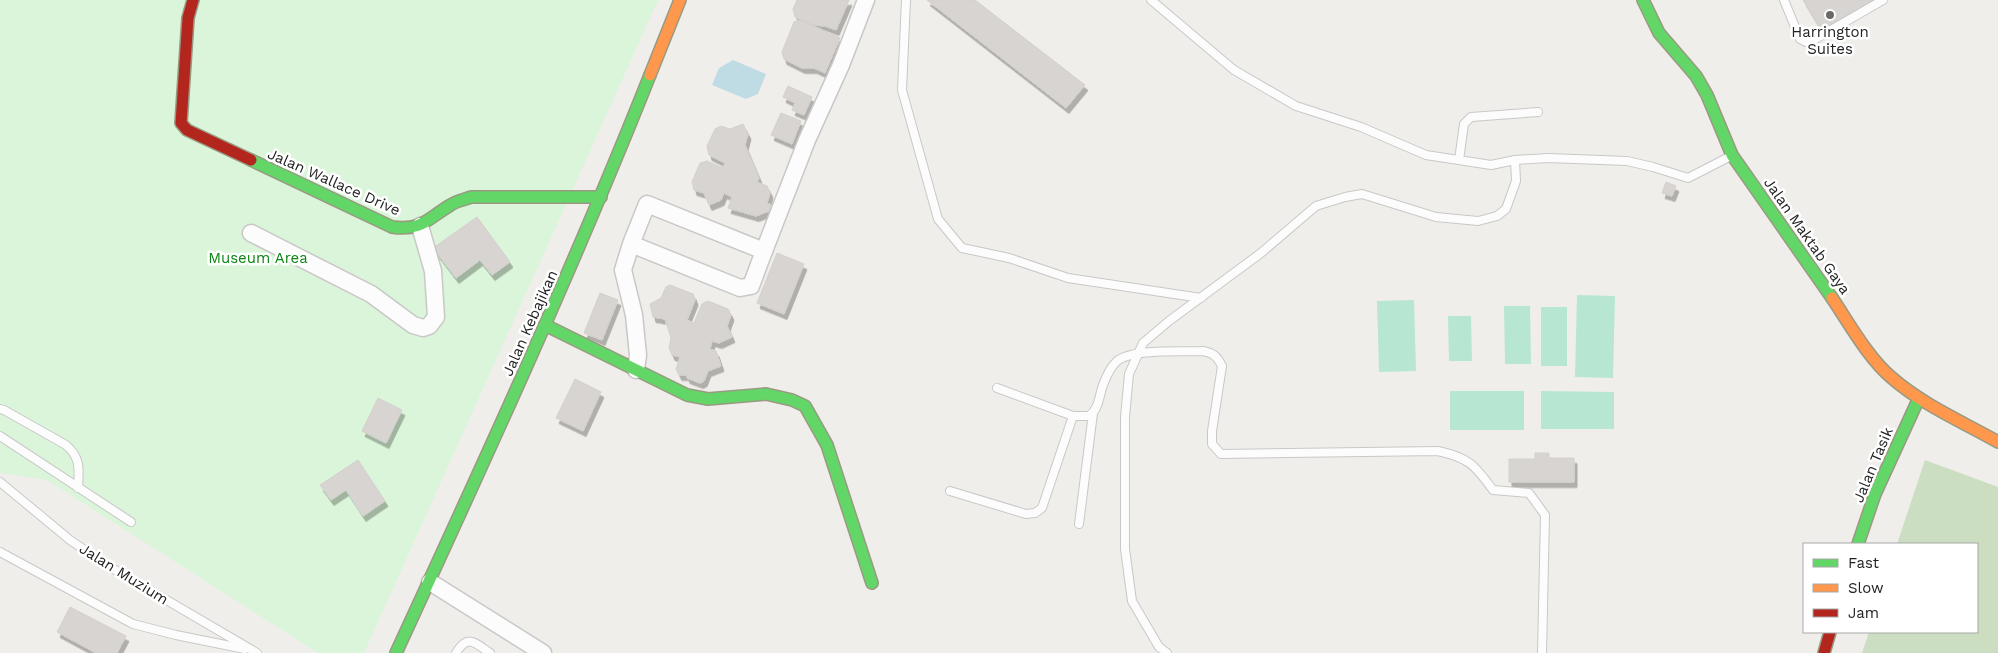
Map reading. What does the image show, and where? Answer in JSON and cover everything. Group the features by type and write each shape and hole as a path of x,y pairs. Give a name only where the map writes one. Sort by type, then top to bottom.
{"street":[{"name":"Jalan Wallace Drive","path":"193,0 187,28 180,118 183,127 379,222 405,229 420,226"},
{"name":"Jalan Kebajikan","path":"396,653 430,582 602,198 680,0"},
{"path":"631,244 740,288 751,286 807,140 841,65 866,0"},
{"name":"Jalan Maktab Gaya","path":"1643,0 1659,33 1690,68 1707,95 1732,155 1860,340 1891,378 1919,398 1998,442"},
{"path":"251,232 371,294 413,325 423,328 429,326 436,317 433,271 420,226 451,204 471,197 602,198"},
{"path":"636,370 638,355 634,315 623,270 647,204 764,252"},
{"path":"545,325 687,395 708,398 766,394 792,400 805,406 827,445 872,582"},
{"name":"Jalan Tasik","path":"1858,543 1875,494 1919,398"},
{"path":"430,582 536,651"},
{"path":"1824,653 1830,633"}],"lane":[{"path":"906,0 902,90 938,219 962,248 1010,258 1068,278 1201,298"},
{"path":"1151,0 1234,70 1296,106 1361,127 1426,155 1492,165 1515,160 1548,158 1627,161 1688,178 1732,155"},
{"path":"1784,0 1800,39 1806,42 1812,41 1883,0"},
{"path":"1459,160 1464,124 1471,117 1538,112"},
{"path":"1167,653 1159,650 1132,601 1125,548 1125,417 1129,374 1143,343 1169,320 1261,253 1316,206 1362,194 1436,217 1478,222 1497,216 1506,209 1516,181 1515,160"},
{"path":"1079,524 1093,413 1109,371 1116,362 1128,356 1138,354 1203,351 1212,353 1217,357 1222,366 1212,431 1212,444 1221,454 1438,451 1461,456 1479,470 1493,490 1529,493 1545,515 1542,653"},
{"path":"997,388 1074,416 1089,416 1093,413"},
{"path":"0,409 66,445 75,453 79,472 78,488"},
{"path":"950,491 1026,514 1035,513 1042,508 1074,416"},
{"path":"0,436 131,522"},
{"name":"Jalan Muzium","path":"0,482 70,540 105,564 254,652"},
{"path":"0,552 133,624 254,652"},
{"path":"456,653 466,641 471,641 490,653"}],"green space":[{"name":"Museum Area","path":"0,0 658,0 364,653 318,653 47,480 0,473"},
{"path":"1577,295 1615,296 1613,378 1575,377"},
{"path":"1414,300 1416,371 1379,372 1377,301"},
{"path":"1504,306 1530,306 1531,364 1505,364"},
{"path":"1541,307 1567,307 1567,366 1541,366"},
{"path":"1448,316 1471,316 1472,361 1449,361"},
{"path":"1450,391 1524,391 1524,430 1450,430"},
{"path":"1541,391 1614,392 1614,429 1541,429"},
{"path":"1925,460 1998,487 1998,653 1862,653 1869,633 1978,633 1978,543 1897,543"}],"water":[{"path":"733,60 766,74 758,94 746,99 712,85 719,68"}],"building":[{"path":"797,0 849,0 836,30 825,26 813,25 795,17 793,9"},
{"path":"927,0 975,0 1085,85 1066,108"},
{"name":"Harrington Suites","path":"1803,0 1874,0 1822,31"},
{"path":"800,20 840,38 825,73 814,68 802,68 784,59 782,52 794,22"},
{"path":"788,86 812,97 804,115 792,110 795,103 783,97"},
{"path":"781,113 801,121 792,144 771,135"},
{"path":"743,124 748,134 745,145 759,178 757,182 767,186 770,193 767,203 771,205 769,211 756,216 728,208 732,197 724,193 721,200 709,205 704,193 694,190 692,182 700,163 707,161 723,168 725,163 709,155 707,146 715,129 721,126 730,129"},
{"path":"1666,182 1676,186 1672,196 1662,193"},
{"path":"477,217 510,262 492,275 480,260 456,278 433,248"},
{"path":"777,253 804,264 784,314 757,303"},
{"path":"670,285 693,294 695,300 687,320 694,323 702,304 708,301 728,309 731,315 727,326 732,337 719,343 712,341 710,349 716,351 721,366 708,371 704,381 700,383 687,378 686,375 679,375 676,369 680,357 672,355 669,348 671,338 665,319 653,317 650,304 661,298 666,287"},
{"path":"600,293 618,300 602,340 584,333"},
{"path":"575,379 601,392 583,431 556,418"},
{"path":"378,398 402,410 386,443 362,431"},
{"path":"1535,453 1549,453 1549,458 1574,458 1574,482 1509,482 1509,459 1535,459"},
{"path":"358,460 385,501 363,516 346,490 331,500 320,485"},
{"path":"70,607 126,636 117,653 96,653 57,632"}],"traffic: fast":[{"path":"1643,0 1659,33 1696,76 1707,95 1732,155 1832,298"},
{"path":"396,653 559,294 650,75"},
{"path":"251,160 392,227 417,226 454,203 471,197 601,197"},
{"path":"545,325 687,395 708,399 766,394 792,400 805,406 827,445 872,583"},
{"path":"1858,543 1875,494 1919,398"}],"traffic: slow":[{"path":"650,75 680,0"},
{"path":"1832,298 1875,361 1892,378 1930,405 1998,442"}],"traffic: jam":[{"path":"193,0 188,18 181,123 187,130 251,160"},
{"path":"1824,653 1830,633"}],"place":[{"name":"Harrington Suites","path":"1830,15"}]}
